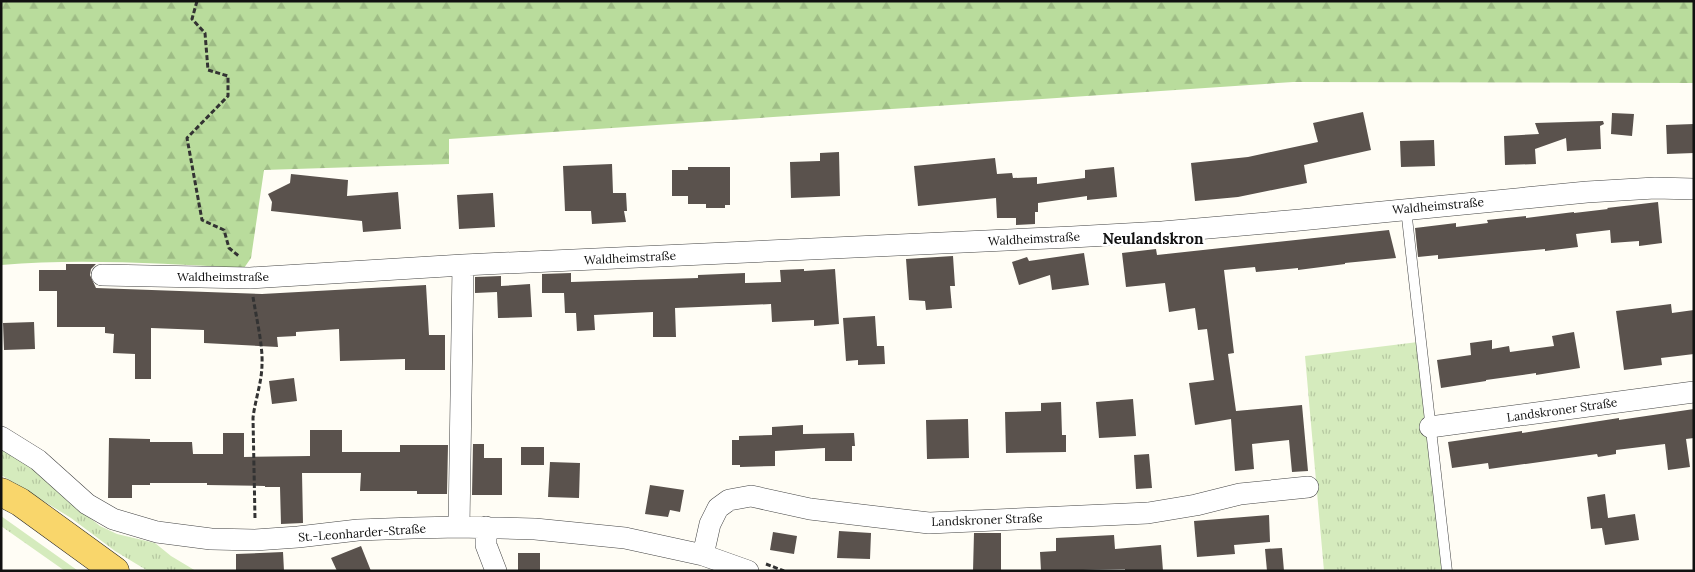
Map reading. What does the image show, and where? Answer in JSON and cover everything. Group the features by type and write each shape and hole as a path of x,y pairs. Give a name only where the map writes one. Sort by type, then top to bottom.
{"main road":[{"path":"1,492 20,502 115,571"}],"street":[{"name":"Waldheimstraße","path":"102,275 250,278 1162,232 1587,192 1655,188 1694,189"},
{"path":"459,526 463,266"},
{"name":"Landskroner Straße","path":"1430,427 1694,392"},
{"name":"St.-Leonharder-Straße","path":"1,437 38,460 87,504 113,519 165,533 210,539 255,540 358,530 459,526 535,529 625,538 703,555 748,571"},
{"name":"Landskroner Straße","path":"703,555 710,524 718,508 729,500 750,496 810,509 929,523 1148,513 1196,505 1240,494 1308,487"},
{"path":"486,528 486,546 496,571"}],"lane":[{"path":"1406,209 1447,571"}],"path":[{"path":"197,1 192,19 205,34 208,70 228,76 228,96 187,138 202,220 224,230 228,248 244,259 250,278 263,361 262,373 254,403 253,418 255,540"}],"green space":[{"path":"1,1 1694,1 1694,83 1293,82 449,139 449,164 264,170 251,258 244,268 92,262 1,265"},
{"path":"1418,342 1443,571 1324,571 1305,356"},
{"path":"1,447 44,477 100,526 117,534 155,543 171,556 196,571 148,571 115,551 71,518 1,475"},
{"path":"1,516 78,571 65,571 1,526"}],"building":[{"path":"1363,112 1371,150 1304,165 1307,183 1238,197 1195,201 1191,163 1248,157 1318,142 1313,123"},
{"path":"1612,113 1634,114 1632,136 1611,134"},
{"path":"1603,121 1604,124 1600,126 1601,149 1567,151 1566,138 1535,149 1536,164 1505,165 1504,136 1539,134 1535,123"},
{"path":"1694,124 1694,153 1667,154 1666,125"},
{"path":"1434,140 1435,166 1401,167 1400,141"},
{"path":"839,152 840,196 791,198 790,162 820,161 820,153"},
{"path":"995,158 997,174 1012,173 1013,178 1037,177 1037,184 1085,178 1085,170 1114,167 1117,197 1087,200 1087,196 1038,203 1038,212 1035,212 1035,224 1016,225 1016,218 997,218 996,198 918,206 914,166"},
{"path":"612,164 613,193 626,193 627,211 624,211 626,222 592,224 591,211 565,211 563,166"},
{"path":"688,167 730,167 730,205 725,205 725,208 706,208 706,204 688,204 688,196 672,196 672,170 688,170"},
{"path":"291,174 348,180 347,196 398,192 401,229 363,232 362,221 271,211 272,202 268,194 290,183"},
{"path":"493,193 495,227 459,229 457,195"},
{"path":"1658,202 1662,243 1639,246 1639,241 1611,243 1610,230 1576,234 1578,247 1438,259 1438,255 1418,257 1415,228 1456,223 1456,227 1488,223 1487,220 1574,213"},
{"path":"1389,230 1396,258 1298,270 1298,268 1256,272 1255,267 1224,270 1234,353 1228,354 1236,411 1302,405 1308,471 1292,472 1289,440 1252,444 1254,469 1235,471 1231,419 1195,425 1189,383 1214,380 1207,329 1198,330 1195,308 1169,312 1165,283 1126,287 1122,253 1156,249 1157,255"},
{"path":"1084,253 1089,285 1052,290 1050,275 1019,285 1012,262 1027,257 1029,261"},
{"path":"953,256 955,286 950,286 952,308 926,310 925,301 909,300 906,259"},
{"path":"66,264 96,264 91,269 90,275 96,288 262,294 426,285 429,335 445,335 445,370 405,370 405,359 340,361 339,329 296,332 296,336 277,337 278,347 204,343 204,330 151,328 151,379 135,379 135,354 113,353 114,334 105,333 105,327 57,327 57,291 39,291 39,270 66,270"},
{"path":"804,269 804,271 835,269 839,324 814,326 814,320 772,322 771,304 675,308 676,337 653,337 653,312 594,315 595,330 577,331 576,313 565,313 564,293 542,293 542,274 571,273 571,282 698,278 698,275 745,273 745,283 781,282 780,270"},
{"path":"501,276 501,286 530,284 532,317 498,318 497,292 475,293 475,277"},
{"path":"1671,304 1672,313 1694,310 1694,354 1661,358 1662,365 1624,370 1616,311"},
{"path":"875,316 877,346 884,346 885,364 858,365 858,360 846,361 843,318"},
{"path":"34,322 35,349 4,350 3,323"},
{"path":"1574,332 1580,368 1486,380 1441,388 1437,360 1471,355 1470,343 1492,340 1492,349 1509,346 1510,352 1554,346 1552,336"},
{"path":"294,378 297,401 272,404 269,381"},
{"path":"1133,399 1136,436 1099,438 1096,402"},
{"path":"1061,402 1062,435 1066,435 1066,452 1006,453 1005,412 1041,411 1041,403"},
{"path":"1694,409 1694,438 1686,439 1690,467 1668,470 1665,444 1616,450 1616,454 1598,457 1597,454 1489,469 1488,463 1452,468 1448,442"},
{"path":"968,419 969,458 927,459 926,420"},
{"path":"803,425 803,434 854,433 855,446 852,446 852,461 825,461 825,448 775,451 775,466 740,467 740,465 732,465 732,440 739,440 739,436 772,435 772,427"},
{"path":"310,430 342,430 342,452 400,452 400,445 448,445 447,494 417,494 417,491 360,491 361,473 302,473 303,523 281,524 280,487 207,485 207,483 150,483 150,485 132,485 132,498 108,498 109,438 150,439 150,442 192,442 193,454 223,454 223,433 244,433 244,457 310,456"},
{"path":"473,444 484,444 484,458 502,458 502,495 472,495"},
{"path":"521,447 544,447 544,465 521,465"},
{"path":"1149,454 1152,488 1136,489 1134,455"},
{"path":"550,462 580,463 579,498 548,497"},
{"path":"650,485 684,490 680,512 670,510 668,517 645,514"},
{"path":"1605,494 1608,518 1635,514 1639,540 1605,545 1602,528 1591,529 1587,497"},
{"path":"1269,515 1270,542 1234,545 1235,554 1197,557 1194,521"},
{"path":"839,531 871,533 870,559 837,558"},
{"path":"773,532 797,536 794,554 770,550"},
{"path":"974,533 1001,533 1001,571 973,571"},
{"path":"1114,535 1115,549 1161,545 1163,571 1125,571 1125,569 1041,571 1040,552 1056,551 1056,538"},
{"path":"361,546 371,571 337,571 331,558"},
{"path":"1282,548 1284,571 1267,571 1265,549"},
{"path":"283,552 284,571 236,571 236,554"},
{"path":"518,553 540,553 540,571 518,571"}],"district":[{"name":"Neulandskron","path":"1153,239"}]}
